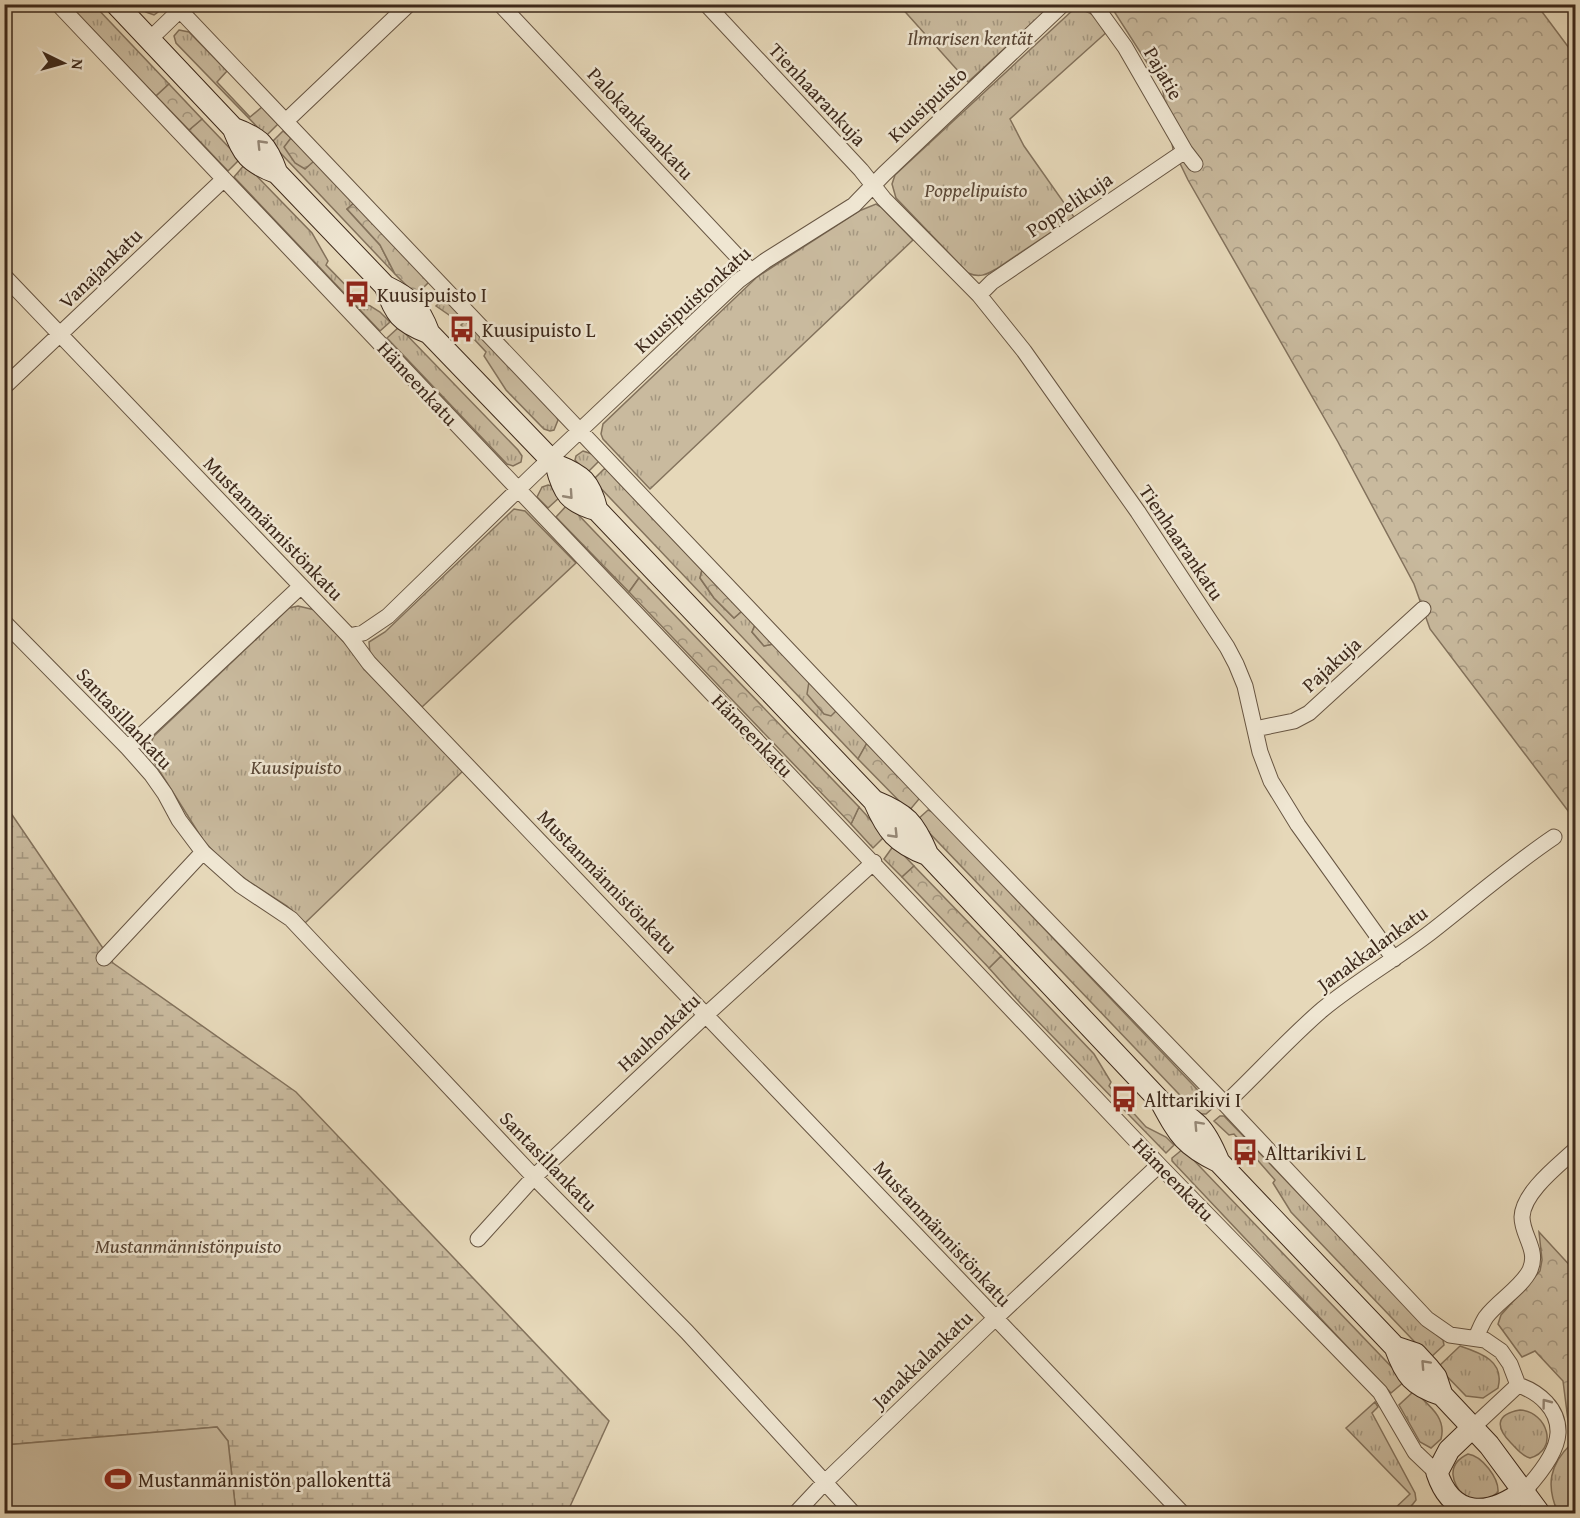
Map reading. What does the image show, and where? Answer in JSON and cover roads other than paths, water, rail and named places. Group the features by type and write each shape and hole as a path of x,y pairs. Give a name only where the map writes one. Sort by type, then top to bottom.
{"main road":[{"path":"116,4 233,128 253,136 270,153 277,173 385,286 406,296 422,314 429,333 553,462 575,472 592,491 597,510 874,801 898,810 919,833 928,855 1161,1102 1191,1118 1209,1138 1219,1162 1395,1347 1402,1368 1424,1390 1442,1395 1473,1427 1525,1490 1540,1514"},
{"path":"1437,1473 1449,1450 1473,1427"},
{"name":"Hämeenkatu","path":"1437,1473 1446,1508 1467,1512 1488,1511 1506,1505 1525,1490"}],"street":[{"name":"Hämeenkatu","path":"58,4 1160,1165 1380,1392 1415,1452 1437,1473"},
{"path":"286,121 409,4"},
{"name":"Palokankaankatu","path":"500,4 751,271"},
{"name":"Tienhaarankuja","path":"706,4 873,186"},
{"name":"Kuusipuisto","path":"873,186 1063,4"},
{"name":"Pajatie","path":"1094,4 1125,47 1185,151 1195,164"},
{"path":"150,40 177,7 922,790 1225,1104 1427,1319 1450,1335 1476,1337 1501,1351 1510,1364 1518,1385 1473,1427"},
{"name":"Poppelikuja","path":"979,295 992,282 1185,151"},
{"name":"Vanajankatu","path":"4,387 224,179"},
{"name":"Kuusipuistonkatu","path":"553,462 581,430 738,281 854,205 873,186"},
{"name":"Tienhaarankatu","path":"873,186 979,295 1024,351 1132,503 1236,664 1245,686 1260,752 1271,781 1298,825 1394,960"},
{"name":"Mustanmännistönkatu","path":"4,276 349,636 363,657 1183,1514"},
{"path":"349,636 363,633 388,616 519,490 553,462"},
{"path":"128,748 300,587"},
{"name":"Pajakuja","path":"1255,729 1294,722 1309,712 1423,609"},
{"name":"Santasillankatu","path":"4,622 128,748 165,794 179,820 203,852 240,885 291,919 534,1177 687,1332 854,1514"},
{"name":"Janakkalankatu","path":"1225,1104 1322,1011 1350,988 1394,960 1514,864 1554,837"},
{"path":"104,958 203,852"},
{"name":"Hauhonkatu","path":"478,1239 534,1177 707,1014 874,862"},
{"path":"1476,1337 1486,1317 1529,1273 1533,1263 1533,1248 1522,1217 1527,1200 1539,1184 1575,1149"},
{"name":"Janakkalankatu","path":"795,1514 824,1483 995,1318 1160,1165"},
{"name":"Hämeenkatu","path":"1518,1385 1542,1396 1554,1417 1558,1434 1548,1462 1525,1490"}],"place":[{"name":"Kuusipuisto I","path":"357,294"},
{"name":"Kuusipuisto L","path":"462,329"},
{"name":"Alttarikivi I","path":"1124,1099"},
{"name":"Alttarikivi L","path":"1245,1152"},
{"name":"Mustanmännistön pallokenttä","path":"118,1479"}],"park label":[{"name":"Ilmarisen kentät","path":"970,37"},
{"name":"Poppelipuisto","path":"976,189"},
{"name":"Mustanmännistönpuisto","path":"188,1245"}]}
